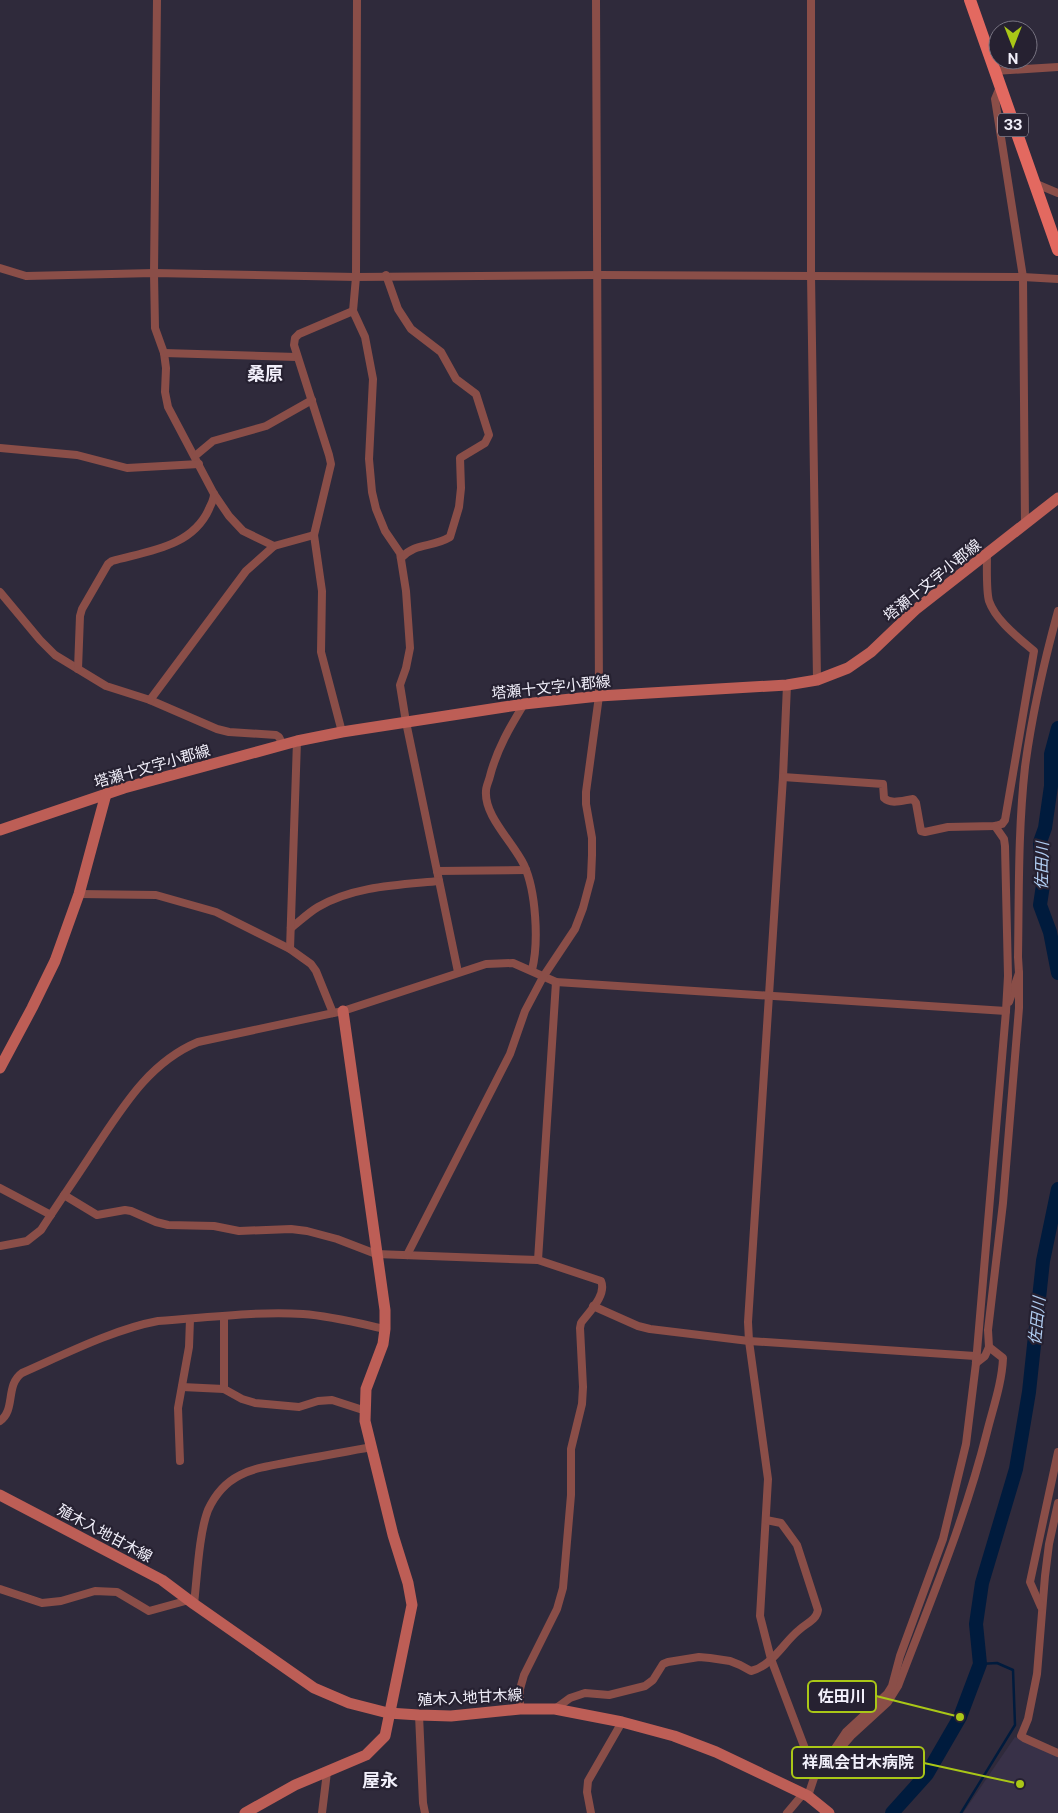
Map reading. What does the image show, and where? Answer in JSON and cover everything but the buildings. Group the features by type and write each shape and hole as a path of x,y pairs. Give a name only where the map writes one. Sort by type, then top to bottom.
{"main road":[{"name":"33","path":"970,0 1058,250"},
{"name":"塔瀬十文字小郡線","path":"0,830 124,788 297,741 342,732 524,704 599,696 787,685 817,680 848,668 871,652 915,610 1058,498"},
{"path":"0,1068 55,961 79,894 106,794"},
{"path":"245,1813 295,1785 366,1755 384,1736 412,1604 408,1583 392,1534 365,1421 366,1389 386,1329 385,1310 338,1012"},
{"name":"殖木入地甘木線","path":"0,1495 162,1580 314,1688 349,1703 388,1713 419,1716 451,1716 520,1709 556,1709 622,1722 674,1736 716,1752 805,1795 829,1813"}],"street":[{"path":"157,0 155,328 164,353 166,368 165,392 168,407 214,494 242,531 274,546"},
{"path":"357,0 356,277 353,311 365,337 373,379 369,459 372,492 376,509 385,530 401,558 410,631 408,659 400,685 458,972"},
{"path":"406,1255 510,1054 525,1011 543,977 575,929 591,878 592,838 586,804 586,792 599,696 596,0"},
{"path":"811,0 811,276 817,680"},
{"path":"994,71 1058,67"},
{"path":"1000,87 995,99 1023,277 1025,524"},
{"path":"1034,183 1058,193"},
{"path":"0,268 26,276 154,273 356,277 386,275 598,275 1023,277 1058,279"},
{"path":"386,275 398,309 411,329 441,352 456,379 476,394 489,435 485,443 460,458 461,488 459,507 450,538 435,544 412,548 401,558"},
{"path":"342,732 321,652 322,591 314,535 331,464 330,455 297,357 294,341 299,334 353,311"},
{"path":"164,353 297,357"},
{"path":"0,448 77,455 127,468 197,460 213,441 266,426 312,400"},
{"path":"78,670 80,616 82,609 108,564 112,561 172,545 186,537 198,527 206,515 214,494"},
{"path":"150,700 246,571 274,546 314,535"},
{"path":"782,777 883,784 884,798 887,801 913,799 916,803 921,831 925,832 948,827 995,826 1002,824 1005,820 1034,651 1013,634 989,601 987,554"},
{"path":"0,592 54,655 106,686 150,700 217,729 229,732 276,735 279,737 282,745"},
{"path":"976,1363 985,1356 990,1347 988,1330 1003,1203 1020,1008 1018,957 1020,819 1025,766 1042,673 1058,611"},
{"path":"787,685 748,1322 768,1479 760,1616 771,1659 815,1775"},
{"path":"524,704 504,737 494,760 486,791 487,803 492,816 515,848 531,884 536,940 536,956 532,970"},
{"path":"290,948 297,741"},
{"path":"822,1768 846,1732 887,1694 892,1686 900,1656 944,1539 966,1444 976,1363 1008,976 1005,846 1004,839 995,826"},
{"path":"437,871 526,870"},
{"path":"291,928 317,907 344,895 385,886 439,881"},
{"path":"79,894 156,895 216,912 290,948 311,964 338,1012"},
{"path":"0,1246 27,1241 41,1230 127,1100 165,1060 183,1048 198,1042 338,1012 486,964 513,963 556,982 1006,1011"},
{"path":"1006,1011 1019,973"},
{"path":"538,1260 556,982"},
{"path":"0,1188 51,1215"},
{"path":"64,1195 97,1215 125,1210 168,1225 214,1226 239,1231 307,1230 376,1254 538,1260 601,1281 603,1285 601,1295 581,1323 580,1328 582,1404 571,1449 571,1495 563,1588 557,1610 524,1675 520,1689 520,1709"},
{"path":"593,1306 650,1330 749,1341 975,1356 976,1363"},
{"path":"0,1421 8,1411 12,1384 22,1373 142,1324 224,1316 301,1314 330,1317 386,1329"},
{"path":"224,1316 224,1389"},
{"path":"180,1461 178,1408 189,1347 190,1319"},
{"path":"787,1813 805,1795 815,1775 840,1750 852,1734 888,1702 898,1686 941,1578 982,1452 1003,1364 1003,1358 990,1347"},
{"path":"182,1386 224,1389 242,1399 255,1403 299,1407 326,1399 366,1411"},
{"path":"0,1589 42,1603 62,1601 95,1591 117,1592 149,1612 191,1602 208,1511 217,1494 232,1479 248,1470 267,1465 372,1447"},
{"path":"1042,1609 1030,1582 1058,1452"},
{"path":"1058,1504 1049,1544 1037,1674 1028,1719 1021,1736 1058,1752"},
{"path":"556,1709 570,1698 585,1693 609,1695 645,1686 653,1680 663,1664 668,1662 699,1657 710,1658 740,1664 751,1672 771,1659 798,1630 815,1618 818,1610 797,1545 781,1523 766,1520"},
{"path":"419,1716 425,1813"},
{"path":"591,1813 587,1792 588,1781 622,1722"},
{"path":"322,1813 327,1772"}],"shaded area":[{"path":"1015,1737 1058,1756 1058,1813 963,1813"}],"waterway":[{"name":"佐田川","path":"1058,728 1051,754 1051,786 1045,828 1040,842 1043,885 1040,905 1050,932 1058,973"},
{"name":"佐田川","path":"892,1813 927,1774 960,1717 980,1664 976,1624 982,1583 1016,1469 1029,1392 1043,1261 1058,1189"},
{"path":"961,1813 1015,1725 1013,1670 997,1663 980,1664"}],"place":[{"name":"佐田川","path":"960,1717"},
{"name":"祥風会甘木病院","path":"1020,1784"}],"district":[{"name":"桑原","path":"265,373"},
{"name":"屋永","path":"380,1780"}]}
